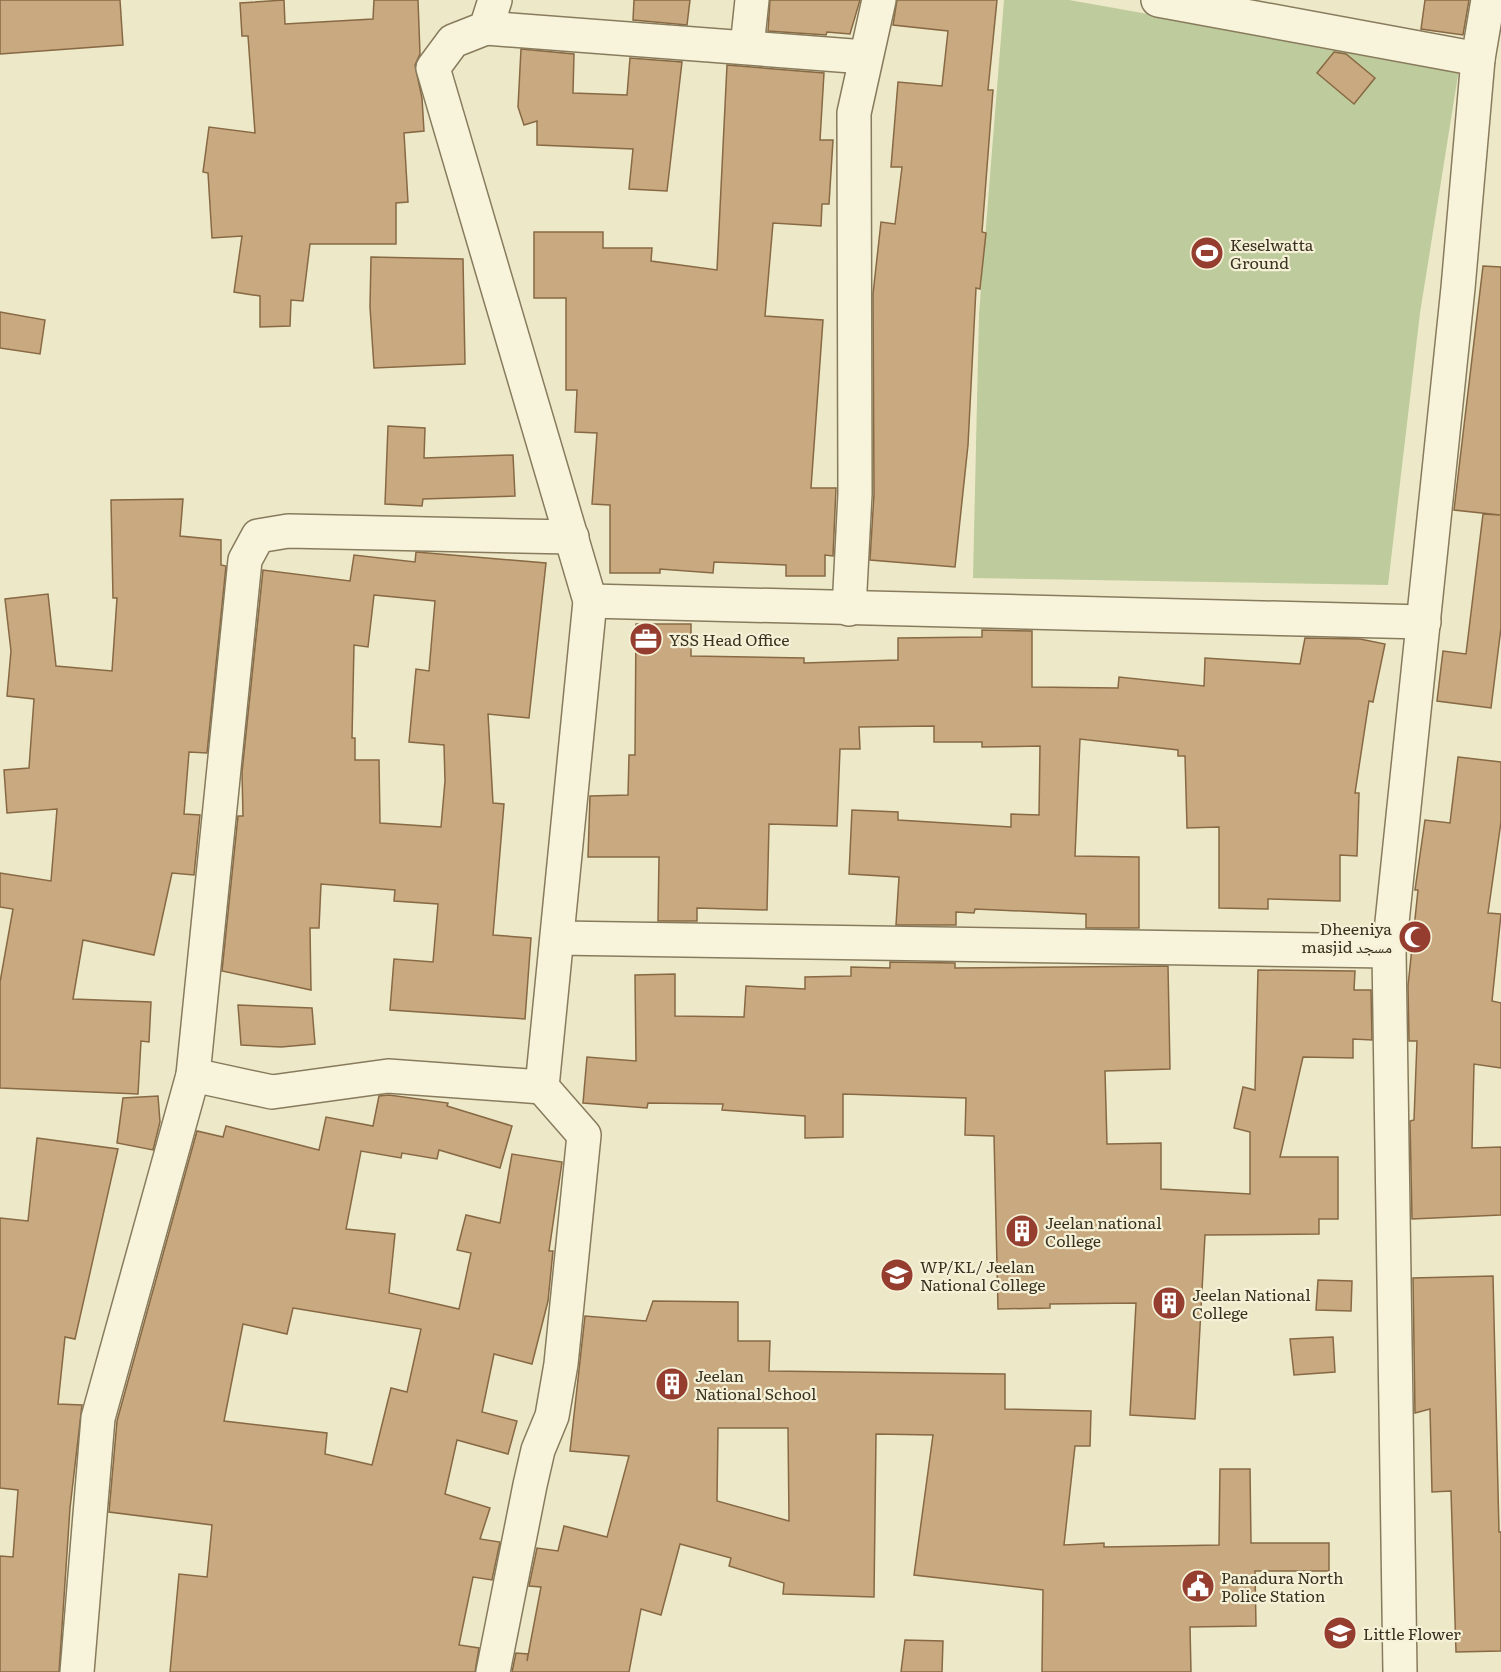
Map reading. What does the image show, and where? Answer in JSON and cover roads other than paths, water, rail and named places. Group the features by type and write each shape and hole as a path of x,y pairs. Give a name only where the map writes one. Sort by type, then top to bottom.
{"street":[{"path":"747,47 752,0"},
{"path":"849,609 855,494 854,113 879,0"},
{"path":"1158,0 1478,59"},
{"path":"1400,1672 1389,951 1457,299 1478,59 1488,0"},
{"path":"542,1087 590,601 433,68 453,41 491,14 747,47 866,57"},
{"path":"77,1672 98,1418 193,1075 245,560 258,536 288,531 572,537"},
{"path":"590,601 1424,622"},
{"path":"558,938 1389,951"},
{"path":"193,1075 272,1092 388,1076 542,1087 584,1135 561,1364 552,1416 538,1450 530,1485 493,1672"}],"place":[{"name":"Keselwatta Ground","path":"1207,253"},
{"name":"YSS Head Office","path":"646,639"},
{"name":"Dheeniya masjid مسجد","path":"1415,937"},
{"name":"Jeelan national College","path":"1022,1231"},
{"name":"WP/KL/ Jeelan National College","path":"897,1275"},
{"name":"Jeelan National College","path":"1169,1303"},
{"name":"Jeelan National School","path":"672,1384"},
{"name":"Panadura North Police Station","path":"1198,1586"},
{"name":"Little Flower","path":"1340,1633"}]}
